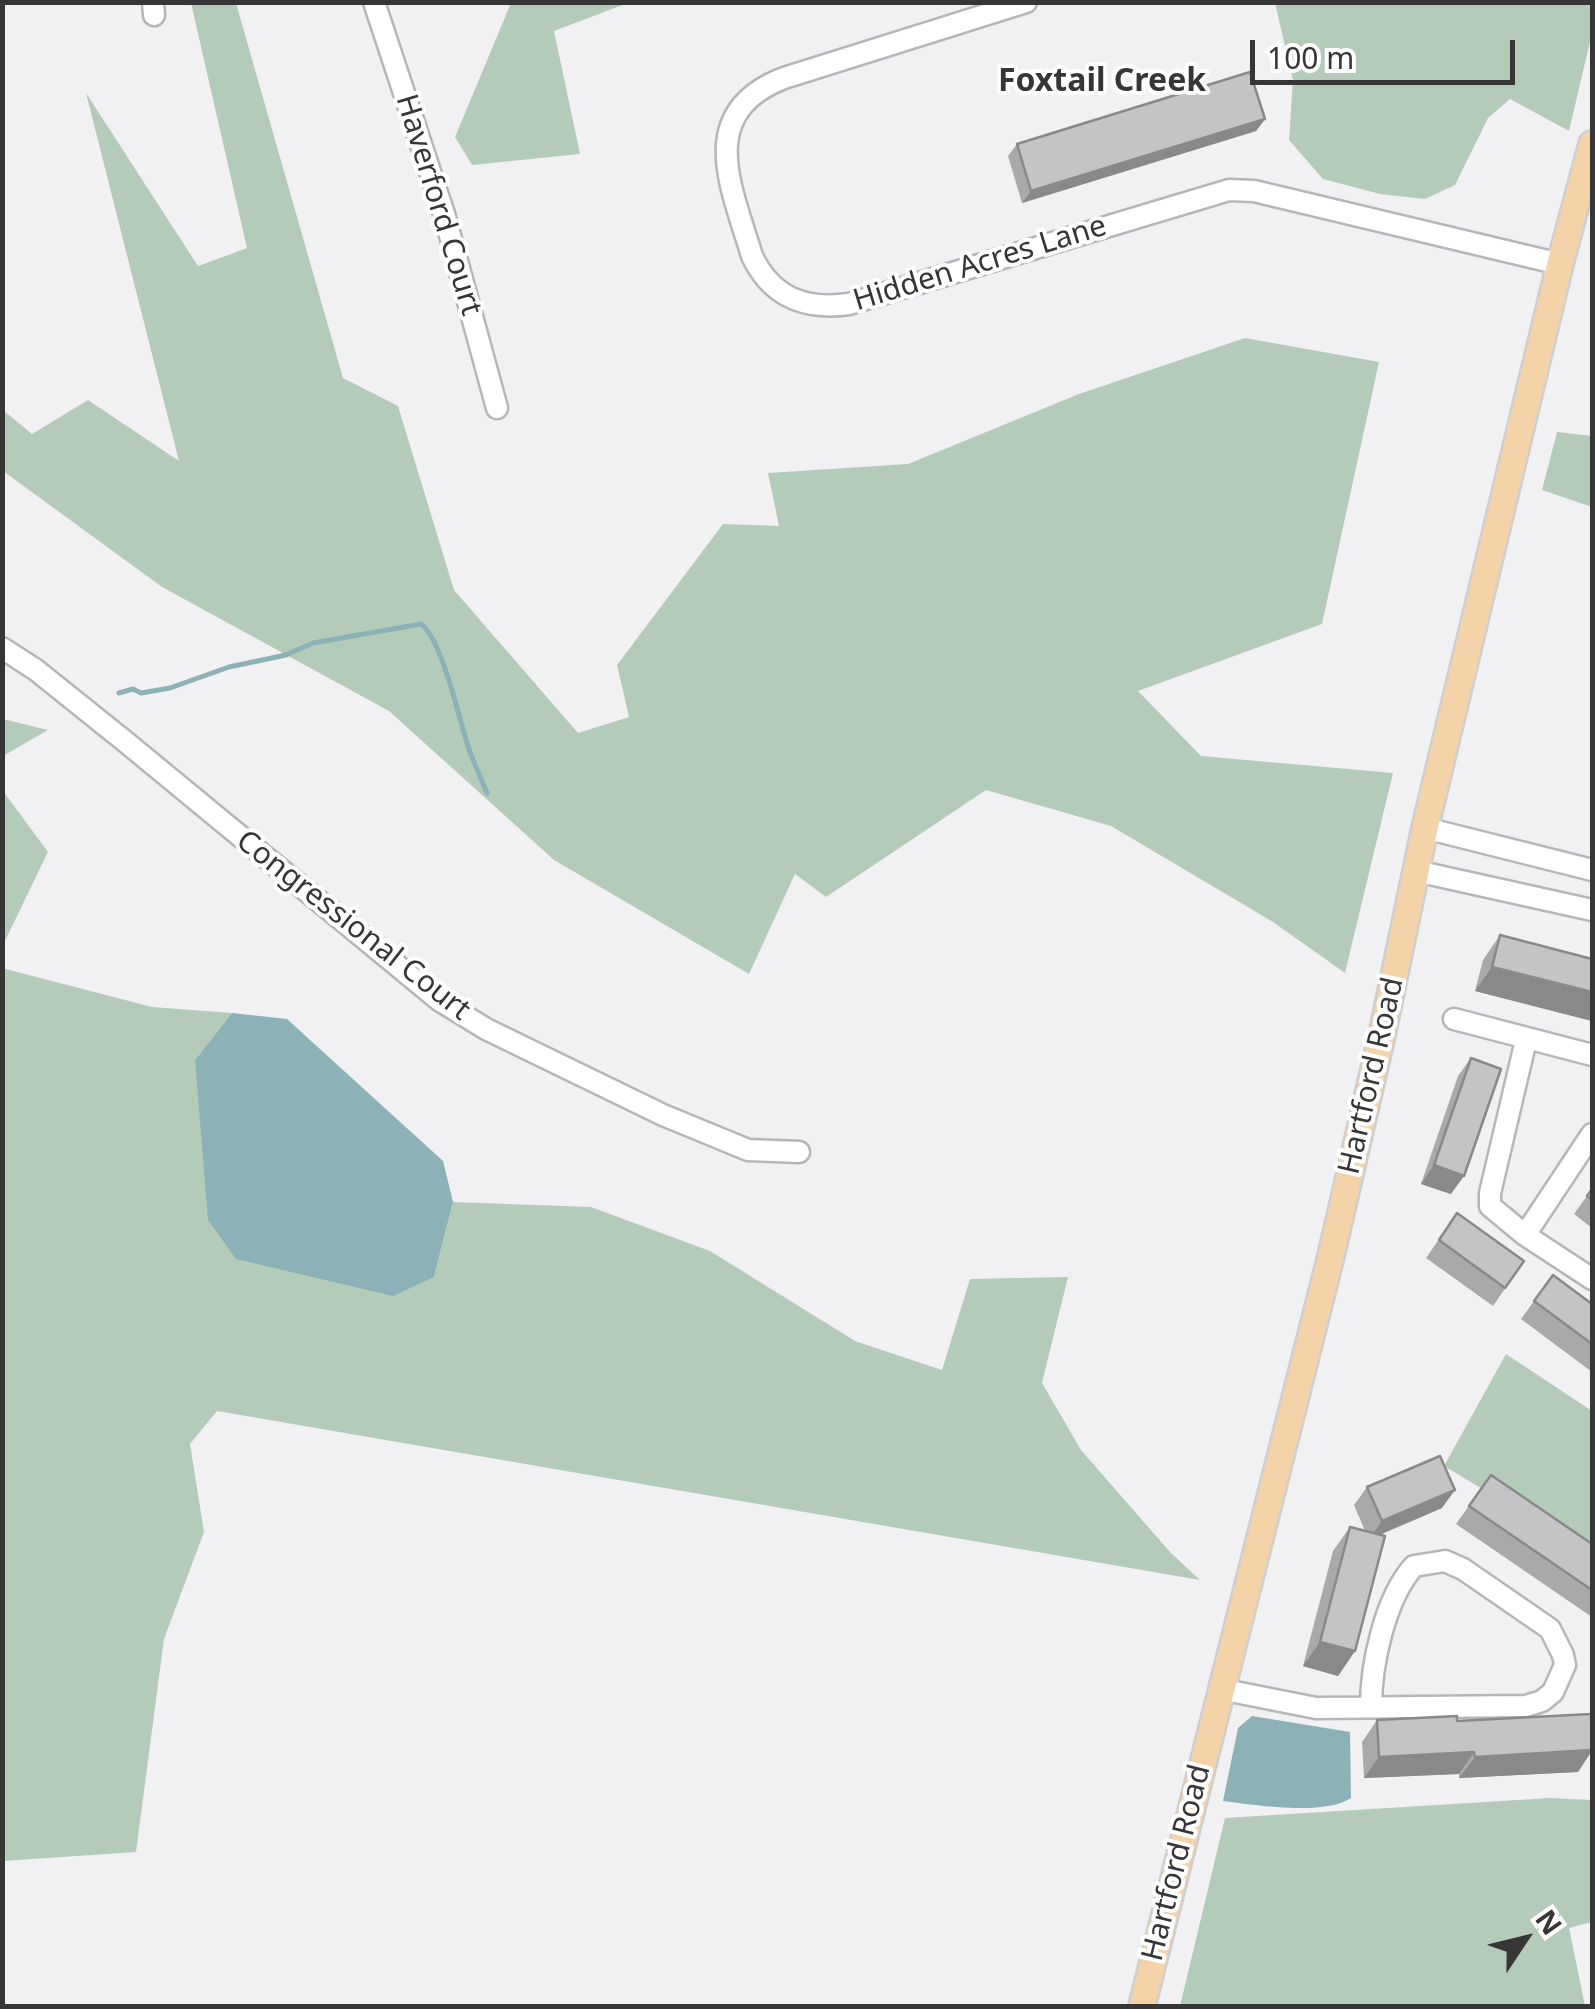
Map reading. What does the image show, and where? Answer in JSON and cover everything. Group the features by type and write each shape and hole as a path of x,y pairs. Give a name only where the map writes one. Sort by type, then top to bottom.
{"main road":[{"name":"Hartford Road","path":"1142,2006 1334,1241 1425,828 1592,144"}],"street":[{"name":"Haverford Court","path":"374,2 444,217 497,408"},
{"name":"Hidden Acres Lane","path":"1026,2 767,84 742,106 726,136 726,170 752,256 780,293 811,306 849,304 1230,190 1254,191 1560,264"},
{"name":"Congressional Court","path":"2,648 96,718 438,1000 486,1029 663,1115 748,1150 799,1152"},
{"path":"1425,828 1592,870"},
{"path":"1416,871 1592,910"},
{"path":"1454,1019 1592,1055"},
{"path":"1526,1040 1490,1200 1493,1211 1592,1278"},
{"path":"1526,1235 1592,1134"},
{"path":"1220,1689 1297,1706 1371,1707 1526,1706 1554,1692 1562,1678 1563,1654 1550,1630 1463,1568 1445,1561 1414,1566 1393,1595 1371,1684 1371,1707"}],"green space":[{"path":"191,3 236,3 343,378 398,406 454,590 578,733 629,717 617,665 723,524 779,526 768,473 908,464 1079,394 1245,338 1379,362 1322,624 1138,691 1201,756 1393,773 1345,973 1273,922 1111,826 986,790 826,897 795,874 749,974 554,860 389,711 162,587 3,471 3,410 32,434 88,400 179,461 86,93 198,266 247,248"},
{"path":"511,3 628,3 554,31 580,154 472,165 455,137"},
{"path":"1275,3 1592,3 1592,33 1569,131 1510,99 1488,118 1455,185 1425,199 1380,194 1323,179 1289,140 1293,80"},
{"path":"1557,432 1592,436 1592,507 1542,490"},
{"path":"3,719 48,730 3,756"},
{"path":"3,791 48,852 3,945"},
{"path":"2,968 152,1007 232,1013 195,1060 434,1277 453,1202 591,1207 710,1251 855,1341 942,1370 970,1279 1068,1277 1042,1383 1081,1450 1170,1552 1200,1580 217,1411 190,1444 204,1532 164,1639 136,1852 3,1861"},
{"path":"1506,1354 1592,1411 1592,1555 1444,1466"},
{"path":"1550,1798 1592,1800 1592,1922 1569,1928 1585,2006 1180,2006 1225,1818"}],"water":[{"path":"232,1013 287,1019 443,1161 453,1202 434,1277 393,1296 236,1259 208,1220 195,1060"},
{"path":"1252,1716 1350,1732 1351,1798 1307,1808 1223,1801 1238,1728"}],"building":[{"path":"1250,72 1265,119 1031,191 1017,144"},
{"path":"1500,935 1592,959 1592,992 1492,967"},
{"path":"1471,1058 1501,1069 1464,1176 1434,1165"},
{"path":"1457,1213 1524,1261 1505,1288 1439,1240"},
{"path":"1553,1275 1592,1304 1592,1344 1534,1301"},
{"path":"1440,1456 1455,1490 1382,1521 1367,1487"},
{"path":"1491,1475 1592,1544 1592,1590 1469,1506"},
{"path":"1350,1527 1385,1536 1355,1651 1320,1642"},
{"path":"1591,1714 1592,1750 1475,1757 1474,1752 1379,1757 1377,1720 1457,1716 1457,1721"}],"waterway":[{"path":"119,693 170,688 229,667 286,655 313,643 421,624 443,663 487,793"}],"district":[{"name":"Foxtail Creek","path":"1102,82"}]}
